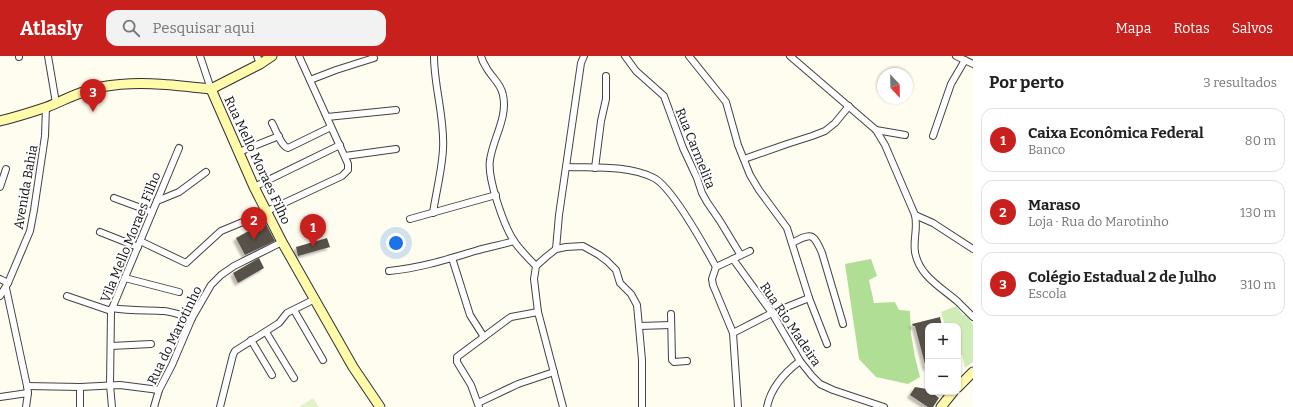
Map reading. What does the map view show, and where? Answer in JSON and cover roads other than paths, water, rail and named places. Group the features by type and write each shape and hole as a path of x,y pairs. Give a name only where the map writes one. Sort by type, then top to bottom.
{"main road":[{"path":"211,89 259,60 272,56"},
{"name":"Rua Mello Moraes Filho","path":"0,121 46,107 80,93 100,87 139,83 211,89 254,186 282,242 357,373 380,407"},
{"path":"961,384 973,372"},
{"path":"940,407 950,395"}],"street":[{"path":"48,56 56,103"},
{"path":"200,56 211,89"},
{"path":"140,240 186,263 221,231 342,176 348,170 348,164 345,156 299,56"},
{"path":"433,213 443,148 434,69 434,56"},
{"path":"481,56 486,68 502,88 504,96 504,114 490,160 491,177 504,221 514,242 536,266"},
{"path":"556,249 559,215 581,63 584,56"},
{"name":"Rua Carmelita","path":"625,56 636,71 664,96 680,141 702,193 740,254"},
{"path":"689,56 726,102 750,175 759,190 787,228 809,298 827,344"},
{"path":"790,56 876,130 915,215 917,224 915,252 922,269 973,317"},
{"path":"956,56 973,64"},
{"path":"310,80 374,58"},
{"path":"933,136 951,84 965,60"},
{"path":"595,168 601,120 606,98 606,76"},
{"path":"744,159 825,131 835,123 849,106"},
{"name":"Avenida Bahia","path":"0,296 7,286 30,231 45,136 46,107"},
{"path":"327,117 396,110"},
{"path":"272,123 282,144 288,148 331,127"},
{"path":"876,130 905,135"},
{"path":"239,152 279,136"},
{"path":"254,186 340,146"},
{"name":"Vila Mello Moraes Filho","path":"112,407 110,385 112,310 179,148"},
{"path":"345,156 396,150"},
{"path":"566,168 622,170 655,178 668,190 716,268"},
{"path":"0,187 6,169"},
{"path":"157,202 179,192 206,172"},
{"path":"410,219 496,196"},
{"path":"114,198 152,212"},
{"path":"915,215 933,223 973,250"},
{"path":"100,232 138,247"},
{"path":"792,243 808,235 817,242 822,253 843,324"},
{"name":"Rua do Marotinho","path":"154,407 159,390 172,365 192,318 205,294 215,280 242,261 282,242"},
{"path":"389,271 413,268 476,250 514,242"},
{"path":"563,407 538,312 534,279 536,266 556,249 583,246 599,255 616,270 620,283 631,294 637,305 642,360 642,407"},
{"path":"738,407 733,333 713,285 712,279 716,268 740,254 750,251"},
{"path":"452,258 470,315 484,337"},
{"name":"Rua Rio Madeira","path":"733,259 772,313 800,361 820,384 832,390 884,407"},
{"path":"125,278 179,292"},
{"path":"0,279 7,286 28,389 26,407"},
{"path":"67,296 112,310 164,311 192,318"},
{"path":"733,333 772,313 809,298"},
{"path":"220,407 233,355 238,348 279,323 285,315 315,299"},
{"path":"294,310 323,360"},
{"path":"538,312 511,317 457,358 458,362 471,385 478,405 518,384 554,372"},
{"path":"670,314 672,360 674,362 687,361"},
{"path":"639,326 670,325"},
{"path":"266,332 294,378"},
{"path":"251,340 272,375"},
{"path":"111,346 151,344"},
{"path":"767,407 770,394 776,385 786,372 800,361"},
{"path":"0,397 28,389 110,385 134,386 159,390"},
{"path":"80,387 80,407"}],"place":[{"name":"Colégio Estadual 2 de Julho","path":"93,112"},
{"name":"Maraso","path":"254,240"},
{"name":"Caixa Econômica Federal","path":"313,247"}]}
